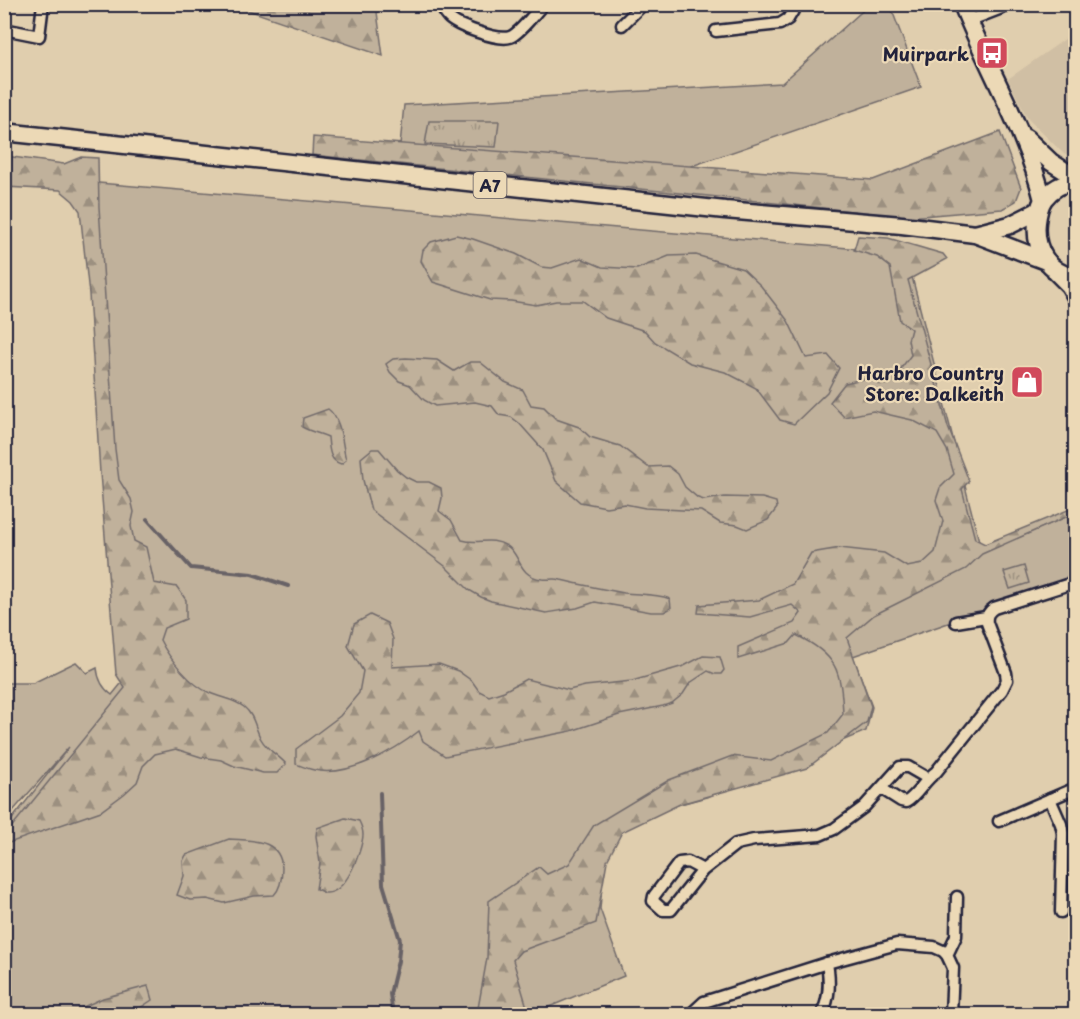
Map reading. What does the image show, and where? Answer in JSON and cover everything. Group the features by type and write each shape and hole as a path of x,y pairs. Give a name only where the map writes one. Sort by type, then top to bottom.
{"main road":[{"path":"962,4 1021,133 1036,172 1041,206 1035,234 1037,244 1050,266 1069,285 1076,297"},
{"name":"A7","path":"4,132 725,210 903,225 975,234 1050,266"},
{"path":"1021,133 1051,162 1076,178"},
{"path":"1041,206 1058,185 1076,178"},
{"name":"A7","path":"975,234 1010,225 1041,206"},
{"path":"1050,266 1076,278"}],"street":[{"path":"4,29 39,36 44,4"},
{"path":"443,4 448,17 458,25 500,38 513,36 543,4"},
{"path":"622,25 643,4"},
{"path":"717,31 780,24 788,19 797,4"},
{"path":"968,21 1012,4"},
{"path":"957,622 986,617 994,608 1076,582"},
{"path":"882,789 901,801 910,800 927,778 936,772 1005,685 1006,673 986,617"},
{"path":"703,870 688,862 680,863 654,896 653,901 663,910 671,910 703,870 736,844 746,841 820,835 834,829 853,817 882,789 900,767 904,766 927,778"},
{"path":"999,821 1076,788"},
{"path":"1050,799 1063,833 1061,912"},
{"path":"947,955 956,936 957,897"},
{"path":"691,1014 704,1002 827,963 897,944 934,947 947,955 953,968 951,1014"},
{"path":"822,1014 829,993 827,963"}],"shaded area":[{"path":"1075,32 1075,154 1064,154 1028,119 1008,79"}],"green space":[{"path":"233,5 376,5 383,56"},
{"path":"869,5 890,5 921,87 686,168 400,145 404,105 782,83"},
{"path":"429,121 499,121 496,147 425,144"},
{"path":"1000,132 1021,188 1016,201 1002,209 910,217 312,155 313,137 873,180"},
{"path":"5,156 64,164 81,157 98,158 99,207 119,480 131,499 134,512 131,526 134,541 146,547 154,583 177,587 186,600 186,619 164,628 160,640 175,663 195,684 244,707 252,718 263,743 286,764 277,773 263,773 176,749 155,754 143,766 137,782 101,811 6,844 5,835 125,688 116,674 89,294 80,211 73,201 60,190 5,187"},
{"path":"87,182 906,253 982,553 1075,513 1075,579 853,656 872,707 866,731 710,796 607,824 600,909 624,976 532,1014 5,1014 5,828 69,747 5,820 5,683 33,683 76,662 87,673 97,668 101,683 112,695 125,679"},
{"path":"456,235 516,254 541,267 552,268 581,258 602,267 637,269 669,256 696,255 743,269 761,286 788,321 806,358 828,355 839,368 827,392 794,424 780,420 756,388 725,372 690,363 655,342 645,331 606,318 583,301 556,301 536,305 490,300 433,282 421,261 423,250 431,242"},
{"path":"858,236 888,238 943,254 947,259 908,280 948,427 969,481 962,489 975,539 985,544 1075,507 1075,513 982,554 966,569 874,615 847,638 871,706 867,722 807,768 680,804 622,832 607,861 596,923 521,951 513,960 529,1014 477,1014 487,958 489,901 539,867 547,874 569,864 594,825 669,780 732,756 771,761 828,733 843,714 841,686 834,666 828,657 810,642 796,635 789,643 738,659 738,647 794,623 801,613 792,605 750,617 698,613 699,605 759,600 793,584 811,553 840,548 884,553 907,567 922,564 935,552 943,521 936,500 940,488 954,474 947,450 937,433 912,420 873,411 844,417 830,402 845,383 899,371 911,355 908,340 911,329 900,321 890,267 877,257 854,250"},
{"path":"393,359 437,360 454,371 470,362 480,362 505,382 523,390 531,405 544,407 556,419 579,427 590,437 620,446 648,467 668,466 678,474 685,487 698,498 704,500 725,497 762,498 776,502 777,508 768,520 747,529 720,523 701,511 645,508 625,504 606,507 580,502 556,481 543,450 511,417 499,415 492,406 475,402 435,406 424,400 410,385 399,381 386,364"},
{"path":"328,409 333,413 341,433 346,460 341,464 332,457 328,437 302,427 303,418"},
{"path":"372,449 379,449 406,477 416,482 429,482 441,488 442,498 439,511 451,520 462,540 490,541 507,546 528,574 534,577 559,579 624,593 664,597 670,599 671,608 664,612 651,612 595,602 577,608 546,613 481,597 469,590 445,566 371,510 363,480 361,458"},
{"path":"1024,566 1029,583 1010,589 1004,572"},
{"path":"370,615 387,623 393,639 392,667 439,664 458,671 472,681 479,691 489,696 526,679 569,690 632,681 684,666 703,656 720,657 724,670 721,674 708,671 690,683 683,694 672,703 619,715 571,731 445,756 423,741 419,731 397,747 370,761 341,770 312,770 296,764 296,749 340,716 359,693 363,671 348,646 354,624"},
{"path":"345,818 359,821 363,835 360,851 346,880 333,892 325,893 316,889 320,863 317,828"},
{"path":"229,839 263,843 276,851 280,858 282,871 280,886 274,895 254,896 224,903 207,899 190,900 177,895 184,876 183,861 186,855"},
{"path":"148,986 152,1000 131,1014 58,1014 79,1009 103,998"}],"waterway":[{"path":"147,519 191,568 252,574 288,586"},
{"path":"380,793 383,884 400,940 398,961 390,994 393,1014"}],"place":[{"name":"Muirpark","path":"992,53"},
{"name":"Harbro Country Store: Dalkeith","path":"1027,382"}]}
